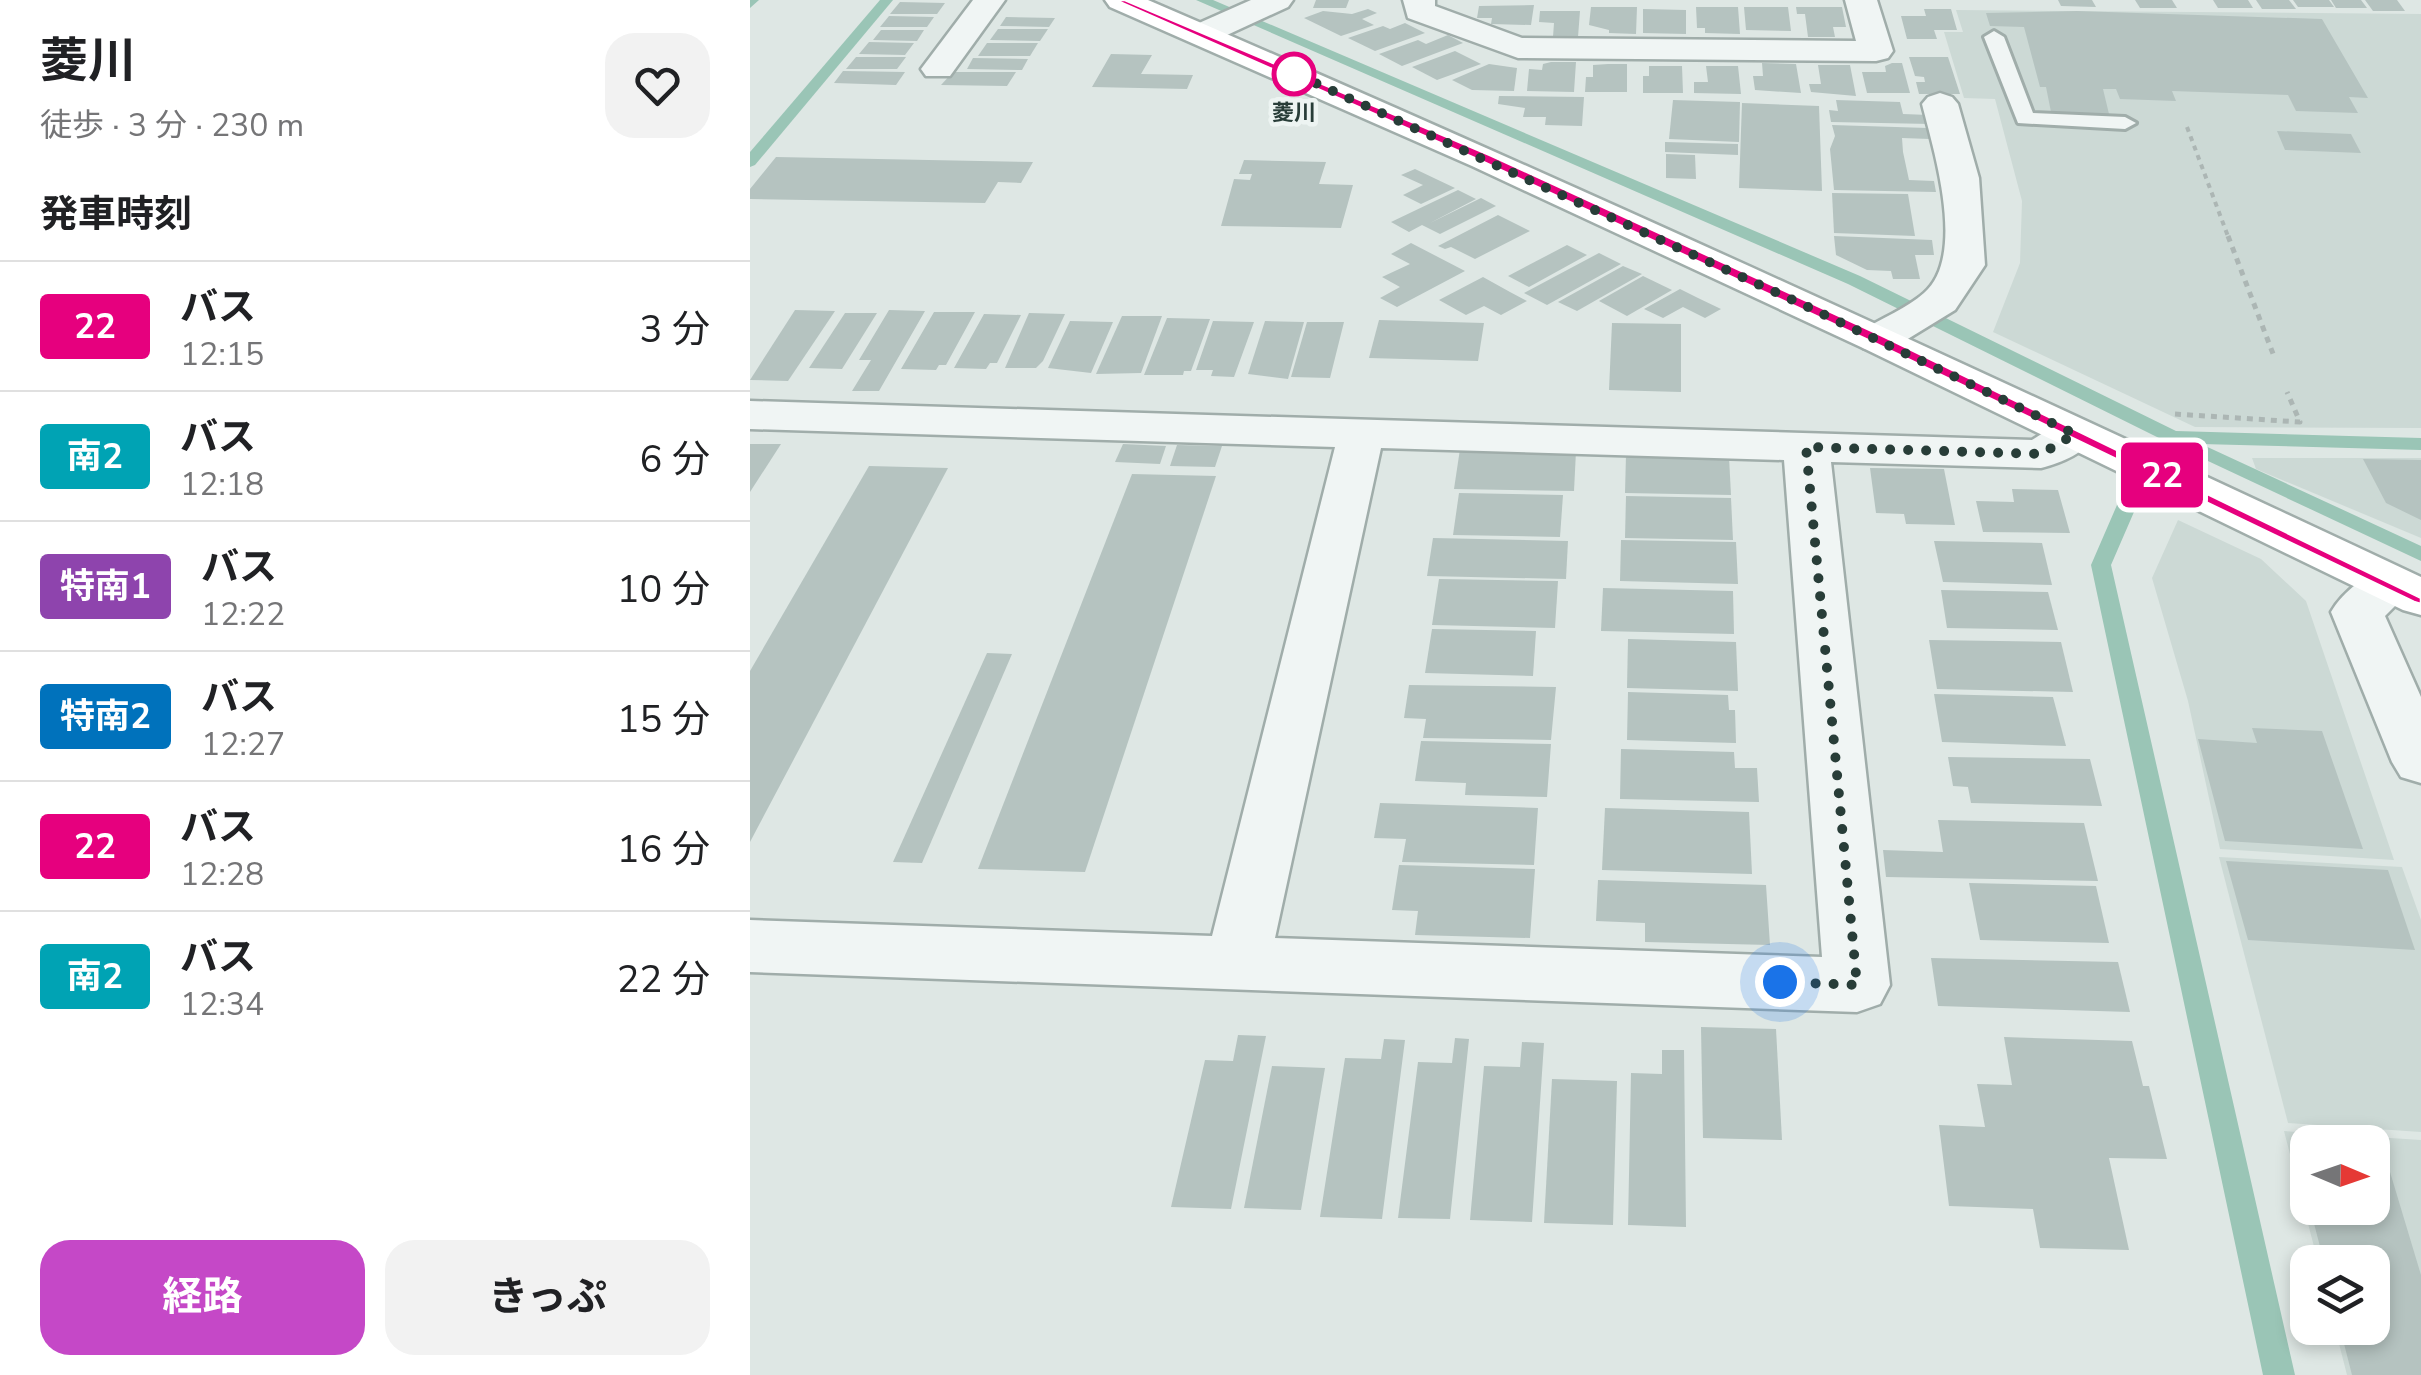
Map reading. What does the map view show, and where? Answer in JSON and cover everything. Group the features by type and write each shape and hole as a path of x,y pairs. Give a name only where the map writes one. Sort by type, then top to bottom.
{"main road":[{"path":"1121,0 1219,27 1377,109 1910,320 2075,434 2406,591"}],"street":[{"path":"938,69 989,0"},
{"path":"1419,0 1419,10 1518,48 1876,51 1861,0"},
{"path":"1219,27 1276,2"},
{"path":"1910,320 1965,265 1960,178 1940,104"},
{"path":"750,415 2041,454 2075,434"},
{"path":"1238,962 1362,432"},
{"path":"750,946 1857,985 1806,447"},
{"path":"2406,591 2358,612 2421,762"}],"lane":[{"path":"1994,37 2025,119 2126,123"}],"path":[{"path":"2187,127 2275,359"},
{"path":"2167,417 2300,422 2287,392"}],"shaded area":[{"path":"1956,10 2421,14 2421,428 2195,427 1993,332 2020,263 2022,201 1995,99 1964,98 1944,32 1963,32"},
{"path":"2252,458 2421,458 2421,538 2256,469"},
{"path":"2178,520 2261,559 2306,601 2394,860 2220,849 2188,701 2152,578"},
{"path":"2219,857 2402,867 2421,920 2421,1132 2390,1130 2390,1125 2288,1123"},
{"path":"2284,1131 2290,1131 2290,1154"},
{"path":"2390,1138 2421,1140 2421,1375 2347,1375 2339,1345 2390,1345 2390,1245 2314,1245 2308,1225 2390,1225"}],"building":[{"path":"1316,0 1349,0 1346,8 1313,8"},
{"path":"2058,0 2092,0 2096,7 2061,6"},
{"path":"2135,0 2172,0 2177,8 2140,8"},
{"path":"2213,0 2248,0 2253,8 2218,8"},
{"path":"2256,0 2289,0 2296,9 2262,9"},
{"path":"2293,0 2329,0 2334,7 2298,7"},
{"path":"2331,0 2361,0 2367,8 2336,8"},
{"path":"2365,0 2397,0 2405,11 2373,11"},
{"path":"900,2 945,3 937,14 890,14"},
{"path":"1534,5 1531,25 1491,24 1492,18 1477,18 1479,6"},
{"path":"1591,7 1637,7 1636,34 1609,33 1589,25"},
{"path":"1696,7 1738,7 1740,34 1705,33 1705,28 1697,28"},
{"path":"1744,7 1788,7 1791,31 1746,30"},
{"path":"1796,7 1842,7 1846,27 1833,27 1835,37 1808,37 1805,14 1797,14"},
{"path":"1368,9 1377,13 1362,19 1374,25 1341,36 1304,18 1323,11 1352,14"},
{"path":"1643,9 1686,10 1686,34 1643,33"},
{"path":"1924,9 1951,9 1957,30 1934,30 1937,39 1907,39 1901,16 1926,16"},
{"path":"1540,11 1580,11 1578,37 1553,37 1554,23 1539,22"},
{"path":"2077,11 2322,19 2368,98 2349,97 2358,113 2296,111 2288,95 2172,91 2176,101 2120,99 2116,89 2103,89 2109,114 2051,112 2024,27 1990,26 1986,13"},
{"path":"889,16 934,17 927,27 880,27"},
{"path":"1006,17 1055,18 1049,27 1000,26"},
{"path":"1405,23 1425,33 1375,51 1348,38 1383,26 1390,29"},
{"path":"998,29 1048,29 1040,41 990,40"},
{"path":"881,30 924,30 917,41 873,40"},
{"path":"1448,35 1463,43 1402,66 1379,54 1418,40 1426,44"},
{"path":"869,42 914,43 905,55 859,54"},
{"path":"987,43 1038,43 1030,56 978,56"},
{"path":"1455,51 1481,64 1437,80 1412,67"},
{"path":"1111,54 1152,55 1141,74 1193,75 1187,89 1092,87"},
{"path":"856,57 906,57 897,69 846,69"},
{"path":"1909,57 1948,57 1960,94 1919,94 1916,82 1925,82 1924,77 1915,76"},
{"path":"973,58 1028,59 1022,70 967,69"},
{"path":"1576,62 1574,92 1527,91 1529,69 1542,70 1543,64"},
{"path":"1762,63 1796,64 1801,93 1755,90 1753,76 1763,76"},
{"path":"1902,63 1910,93 1867,93 1862,72 1886,72 1885,66"},
{"path":"1489,64 1517,68 1514,91 1472,90 1452,80"},
{"path":"1627,64 1627,92 1585,92 1586,77 1593,77 1593,65"},
{"path":"1818,65 1850,65 1856,96 1811,92 1809,84 1821,84"},
{"path":"1649,66 1682,66 1683,93 1643,93 1643,76 1649,76"},
{"path":"1706,66 1738,66 1741,94 1694,93 1694,82 1708,82"},
{"path":"843,71 905,72 896,85 834,83"},
{"path":"953,72 1016,72 1007,86 941,85"},
{"path":"1499,96 1584,97 1582,126 1545,125 1546,117 1523,117 1525,108 1498,104"},
{"path":"1673,100 1740,102 1739,142 1669,139"},
{"path":"1836,100 1900,102 1903,114 1929,115 1931,124 1831,122 1829,110 1838,111"},
{"path":"1742,103 1819,106 1822,191 1739,188"},
{"path":"1832,125 1928,128 1930,139 1902,138 1903,152 1909,180 1934,181 1936,192 1834,190"},
{"path":"2277,131 2351,134 2361,153 2285,150"},
{"path":"1665,142 1738,144 1738,155 1665,152"},
{"path":"1666,154 1695,155 1696,179 1666,178"},
{"path":"776,157 1033,162 1021,183 998,182 985,203 750,199 750,189"},
{"path":"1244,160 1326,162 1319,184 1353,185 1341,228 1221,226 1234,179 1250,180 1252,174 1239,174"},
{"path":"1415,169 1455,188 1421,204 1403,195 1423,185 1401,175"},
{"path":"1458,190 1476,199 1430,223 1481,198 1496,206 1440,234 1422,225 1409,232 1391,222"},
{"path":"1832,193 1908,194 1915,236 1834,233"},
{"path":"1498,215 1530,231 1475,259 1451,247 1438,246"},
{"path":"1834,236 1932,240 1934,255 1915,255 1920,279 1893,279 1891,271 1867,270 1836,255"},
{"path":"1411,243 1465,271 1397,307 1380,298 1400,287 1382,277 1410,264 1391,254"},
{"path":"1567,245 1587,255 1529,287 1508,276"},
{"path":"1599,253 1621,264 1547,305 1524,293"},
{"path":"1623,266 1642,274 1577,311 1558,302"},
{"path":"1643,276 1672,290 1627,316 1599,301"},
{"path":"1483,277 1527,301 1501,315 1484,306 1466,315 1439,300"},
{"path":"1680,289 1721,309 1705,318 1683,307 1663,318 1644,309"},
{"path":"795,310 835,311 788,381 750,380"},
{"path":"889,310 925,311 879,391 852,391 871,360 859,360"},
{"path":"934,312 975,312 946,365 939,365 936,370 901,369"},
{"path":"845,313 877,313 842,369 809,368"},
{"path":"1029,313 1065,314 1036,368 1005,368"},
{"path":"984,314 1021,315 997,363 990,363 986,369 954,368"},
{"path":"1122,316 1162,316 1141,373 1096,374"},
{"path":"1167,318 1210,319 1191,371 1184,371 1183,375 1144,375"},
{"path":"1379,320 1484,323 1478,361 1369,358"},
{"path":"1070,321 1113,322 1091,373 1048,368"},
{"path":"1213,321 1254,322 1234,377 1211,376 1213,370 1196,370"},
{"path":"1265,321 1304,322 1288,379 1248,374"},
{"path":"1307,322 1344,322 1330,378 1291,377"},
{"path":"1612,323 1681,324 1681,392 1609,390"},
{"path":"750,444 781,444 750,492"},
{"path":"1123,444 1166,446 1160,464 1115,462"},
{"path":"1177,445 1222,446 1215,467 1170,466"},
{"path":"1460,449 1576,451 1574,491 1454,489"},
{"path":"1626,455 1729,457 1731,495 1625,493"},
{"path":"2363,459 2421,460 2421,520 2386,503"},
{"path":"869,466 948,468 750,842 750,671"},
{"path":"1870,468 1944,469 1955,525 1906,524 1904,514 1876,513"},
{"path":"1132,474 1216,476 1085,872 978,869"},
{"path":"2012,489 2058,490 2070,533 1983,532 1976,501 2014,502"},
{"path":"1459,493 1563,495 1560,537 1453,535"},
{"path":"1626,496 1731,498 1733,540 1625,538"},
{"path":"1433,538 1568,541 1566,579 1427,576"},
{"path":"1621,540 1736,542 1738,584 1620,581"},
{"path":"1934,541 2042,543 2052,585 1943,582"},
{"path":"1439,579 1558,581 1555,628 1432,625"},
{"path":"1603,588 1733,591 1734,634 1601,631"},
{"path":"1941,590 2048,592 2058,630 1947,628"},
{"path":"1432,629 1536,631 1533,676 1425,673"},
{"path":"1628,639 1736,642 1738,691 1627,688"},
{"path":"1929,640 2061,642 2073,692 1937,689"},
{"path":"987,653 1012,654 922,863 893,862"},
{"path":"1409,685 1556,687 1551,740 1423,738 1426,719 1404,718"},
{"path":"1628,692 1728,695 1729,710 1735,710 1736,743 1627,740"},
{"path":"1934,694 2053,697 2066,746 1942,742"},
{"path":"2252,728 2322,731 2363,849 2225,841 2198,739 2257,743"},
{"path":"1421,741 1551,744 1547,797 1465,795 1466,783 1415,781"},
{"path":"1621,749 1734,752 1735,768 1757,768 1759,802 1620,799"},
{"path":"1948,757 2090,759 2102,806 1971,803 1968,787 1953,786"},
{"path":"1380,803 1538,808 1534,865 1402,862 1406,839 1374,838"},
{"path":"1605,808 1749,812 1752,874 1602,870"},
{"path":"1938,820 2084,823 2098,881 1886,877 1883,850 1943,852"},
{"path":"2226,861 2388,870 2415,950 2248,940"},
{"path":"1399,865 1535,869 1530,938 1415,935 1418,911 1392,910"},
{"path":"1598,880 1766,885 1770,945 1645,942 1645,923 1596,921"},
{"path":"1969,883 2096,886 2109,943 1980,940"},
{"path":"1931,958 2118,962 2130,1012 1938,1006"},
{"path":"1701,1027 1776,1029 1782,1140 1703,1138"},
{"path":"1238,1035 1266,1036 1231,1209 1171,1207 1205,1060 1233,1061"},
{"path":"2004,1037 2132,1041 2143,1086 2149,1086 2167,1159 2109,1158 2129,1250 2040,1248 2033,1209 1949,1206 1939,1125 1985,1127 1977,1084 2012,1085"},
{"path":"1455,1038 1469,1039 1450,1219 1398,1218 1418,1062 1452,1063"},
{"path":"1384,1039 1405,1040 1382,1219 1320,1217 1345,1058 1381,1059"},
{"path":"1522,1042 1544,1043 1532,1222 1470,1220 1484,1066 1520,1067"},
{"path":"1662,1050 1684,1050 1686,1227 1628,1225 1631,1073 1662,1074"},
{"path":"1272,1066 1325,1068 1301,1210 1244,1208"},
{"path":"1552,1079 1617,1081 1613,1225 1544,1223"},
{"path":"2390,1172 2421,1275 2421,1375 2352,1375 2344,1345 2390,1345 2390,1245 2320,1245 2314,1225 2390,1225"}],"waterway":[{"path":"750,4 753,0"},
{"path":"750,162 887,0"},
{"path":"1202,0 1854,280 2172,437"},
{"path":"2172,437 2421,444"},
{"path":"2172,437 2421,554"},
{"path":"2172,437 2127,505 2101,565 2279,1375"}],"bus line":[{"name":"22","path":"1121,0 1486,158 1878,339 2421,598"}],"place":[{"name":"菱川","path":"1294,74"}],"route":[{"path":"1294,74 1289,71 1911,354 2075,434 2041,454 1806,447 1857,985 1780,982"}]}
